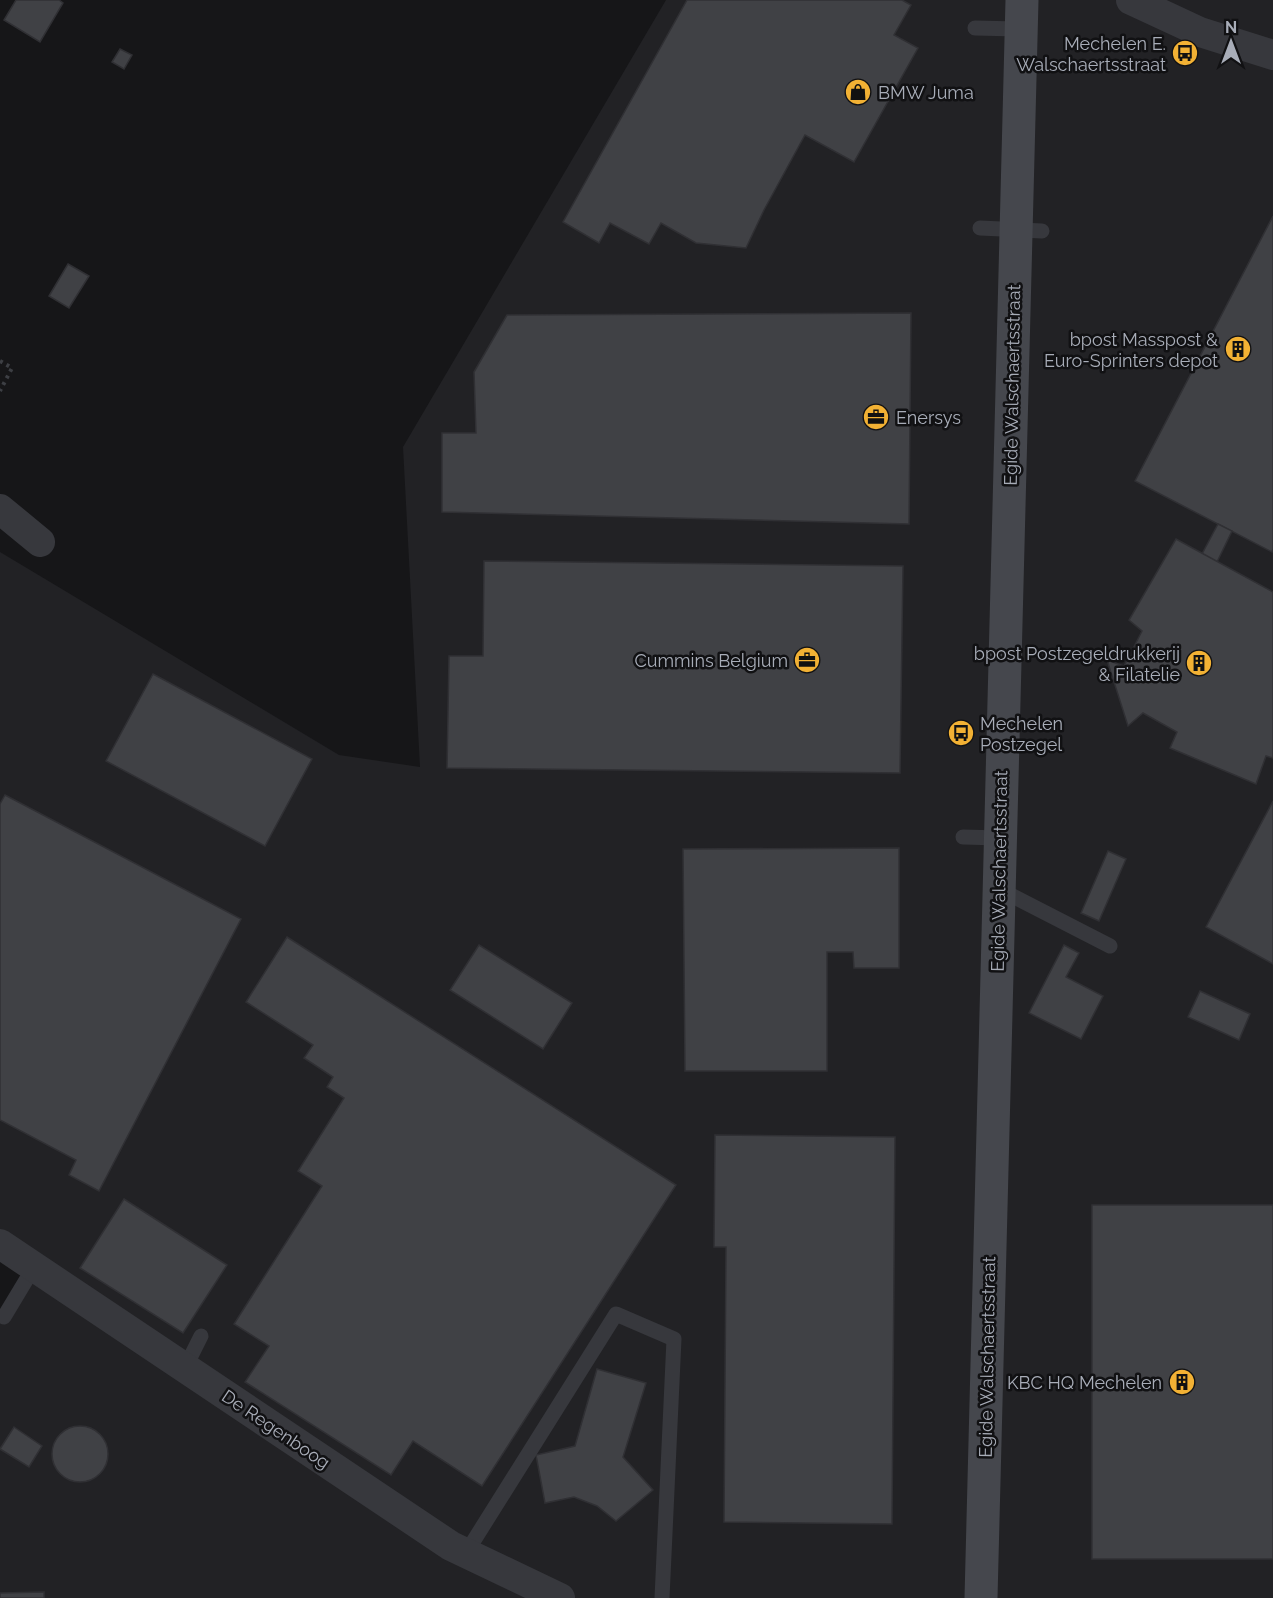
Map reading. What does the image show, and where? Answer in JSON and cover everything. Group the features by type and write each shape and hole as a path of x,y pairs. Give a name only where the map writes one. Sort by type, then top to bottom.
{"street":[{"path":"1131,0 1200,32 1273,55"},
{"name":"Egide Walschaertsstraat","path":"981,1598 1000,838 1029,230 1021,14"},
{"path":"0,509 40,542"},
{"name":"De Regenboog","path":"0,1245 451,1546 560,1598"}],"lane":[{"path":"975,28 1021,14"},
{"path":"980,228 1029,230"},
{"path":"963,837 1000,838"},
{"path":"999,889 1110,946"},
{"path":"4,1317 34,1267"},
{"path":"466,1553 616,1314 674,1339 662,1598"},
{"path":"185,1368 201,1336"}],"path":[{"path":"0,361 12,368 0,391"}],"shaded area":[{"path":"666,0 1273,0 1273,1598 0,1598 0,1320 36,1256 0,1234 0,552 339,755 420,767 403,447"}],"building":[{"path":"16,0 59,0 63,3 40,42 4,20"},
{"path":"687,0 902,0 911,5 894,35 918,48 854,162 805,135 746,248 696,243 661,223 649,244 610,223 599,243 563,222"},
{"path":"120,49 132,55 124,69 112,62"},
{"name":"bpost Masspost & Euro-Sprinters depot","path":"1273,216 1273,549 1272,552 1135,481"},
{"path":"68,264 89,276 69,308 49,296"},
{"path":"911,313 909,524 442,512 442,433 476,433 474,372 507,315"},
{"path":"1218,524 1232,531 1217,562 1202,554"},
{"name":"bpost Postzegeldrukkerij & Filatelie","path":"1176,539 1273,592 1273,758 1266,756 1256,784 1170,748 1177,732 1143,713 1128,726 1107,660 1124,666 1142,631 1129,620"},
{"path":"484,561 903,566 900,773 447,768 449,656 483,656"},
{"path":"153,674 312,759 265,846 106,761"},
{"path":"5,795 241,919 99,1191 69,1175 76,1160 0,1120 0,804"},
{"path":"1273,801 1273,964 1206,927"},
{"path":"899,848 899,968 854,968 853,952 827,952 827,1071 685,1071 683,849"},
{"path":"1108,851 1126,859 1099,921 1081,913"},
{"path":"287,937 676,1185 482,1486 413,1441 391,1475 245,1382 269,1346 234,1324 322,1186 298,1171 344,1098 327,1087 333,1077 304,1058 313,1045 246,1002"},
{"path":"479,945 572,1003 543,1049 450,990"},
{"path":"1064,945 1079,953 1066,977 1103,996 1081,1039 1029,1013"},
{"path":"1200,991 1250,1014 1239,1040 1188,1017"},
{"path":"715,1135 895,1137 892,1524 724,1522 726,1247 714,1247"},
{"path":"124,1199 227,1265 183,1333 80,1268"},
{"name":"KBC HQ Mechelen","path":"1092,1205 1273,1205 1273,1559 1092,1559"},
{"path":"597,1369 646,1383 623,1457 653,1490 616,1521 597,1506 574,1497 545,1503 536,1455 575,1446"},
{"path":"80,1426 91,1428 100,1434 106,1443 108,1454 106,1465 100,1474 91,1480 80,1482 69,1480 60,1474 54,1465 52,1454 54,1443 60,1434 69,1428"},
{"path":"14,1427 42,1446 29,1467 0,1449"},
{"path":"44,1592 44,1598 0,1598 0,1593"}],"place":[{"name":"Mechelen E. Walschaertsstraat","path":"1185,53"},
{"name":"BMW Juma","path":"858,92"},
{"name":"bpost Masspost & Euro-Sprinters depot","path":"1238,349"},
{"name":"Enersys","path":"876,417"},
{"name":"Cummins Belgium","path":"807,660"},
{"name":"bpost Postzegeldrukkerij & Filatelie","path":"1199,663"},
{"name":"Mechelen Postzegel","path":"961,733"},
{"name":"KBC HQ Mechelen","path":"1182,1382"}]}
